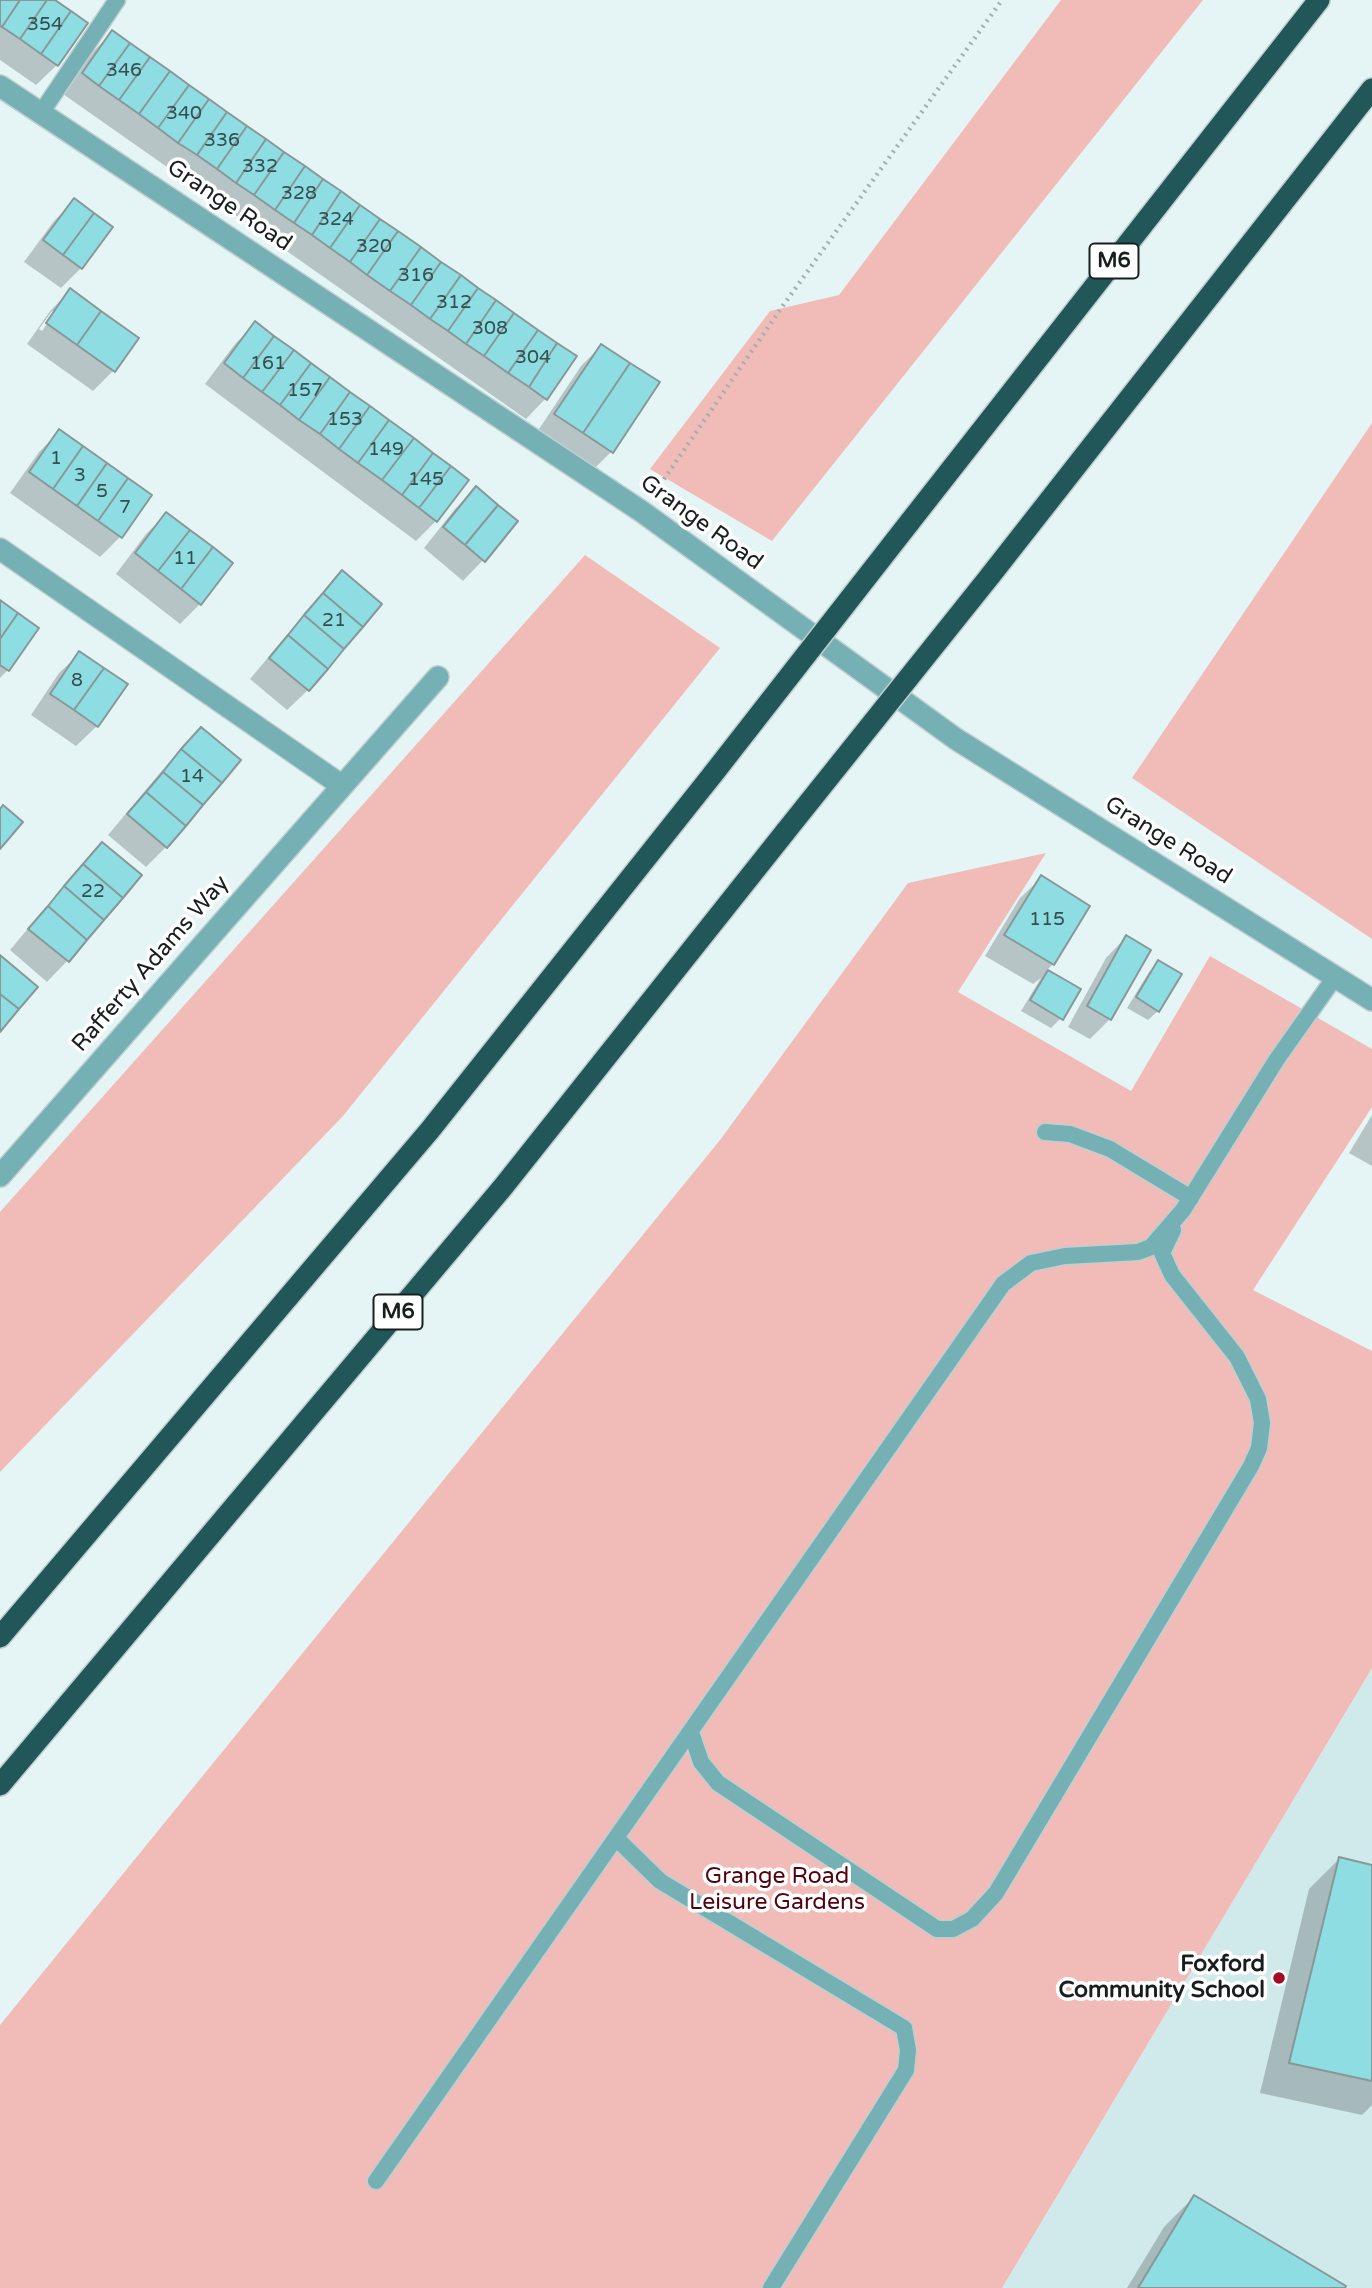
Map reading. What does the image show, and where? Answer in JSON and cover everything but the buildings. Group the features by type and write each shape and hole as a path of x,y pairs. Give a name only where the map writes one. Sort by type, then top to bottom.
{"highway":[{"name":"M6","path":"0,1637 430,1130 713,774 1319,0"},
{"name":"M6","path":"0,1784 503,1187 990,576 1372,89"}],"street":[{"name":"Grange Road","path":"3,93 41,113 641,511 956,739 1372,1000"},
{"path":"0,549 341,785"},
{"name":"Rafferty Adams Way","path":"0,1176 438,677"}],"lane":[{"path":"41,113 117,0"},
{"path":"691,1732 701,1762 718,1783 937,1929 953,1929 972,1919 996,1893 1251,1466 1259,1448 1262,1423 1258,1399 1237,1357 1172,1275 1162,1253 1187,1204 1277,1059 1335,977"},
{"path":"1045,1132 1070,1134 1110,1149 1187,1204"},
{"path":"376,2181 1003,1284 1031,1263 1065,1256 1138,1252 1151,1247 1187,1204"},
{"path":"616,1838 660,1881 904,2028 908,2050 906,2070 771,2288"}],"path":[{"path":"641,511 782,307 1003,0"}],"shaded area":[{"name":"Foxford Community School","path":"1372,1668 1372,2288 1002,2288"}],"green space":[{"path":"1061,0 1203,0 772,541 650,469 770,311 839,295"},
{"path":"1372,423 1372,939 1132,778"},
{"path":"585,555 720,648 343,1116 0,1472 0,1212"},
{"name":"Grange Road Leisure Gardens","path":"1046,853 958,992 1131,1091 1210,956 1372,1049 1372,1107 1253,1290 1372,1351 1372,1668 1002,2288 0,2288 0,2025 720,1140 908,883"}],"place":[{"name":"Foxford Community School","path":"1279,1978"}]}
